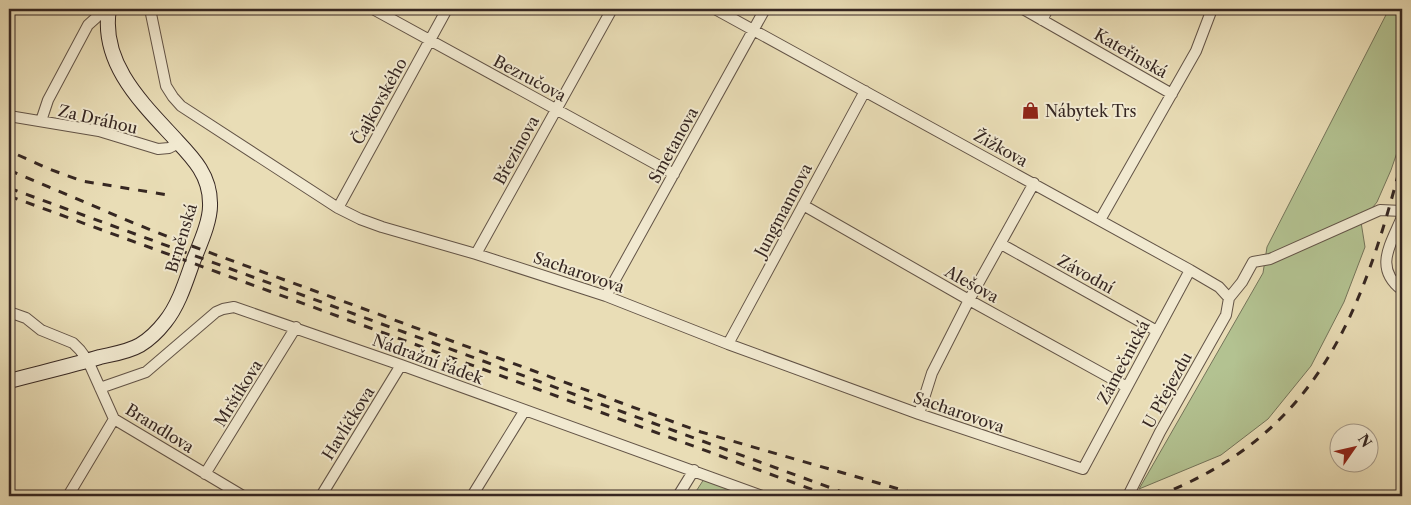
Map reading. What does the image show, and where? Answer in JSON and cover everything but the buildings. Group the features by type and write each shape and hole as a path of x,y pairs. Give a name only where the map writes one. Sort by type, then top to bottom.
{"main road":[{"name":"Brněnská","path":"9,381 132,349 154,335 166,321 183,290 205,230 210,204 207,182 191,155 136,96 124,78 110,46 108,11"}],"street":[{"name":"Sacharovova","path":"150,9 166,86 181,106 338,208 382,228 476,254 606,296 728,344 919,414 1083,469"},
{"name":"Bezručova","path":"372,9 674,174"},
{"name":"Čajkovského","path":"338,208 447,9"},
{"name":"Březinova","path":"476,254 612,9"},
{"name":"Žižkova","path":"715,9 1190,270 1219,287 1229,298"},
{"name":"Smetanova","path":"606,296 765,9"},
{"name":"Kateřinská","path":"1023,9 1172,94"},
{"path":"1042,20 1048,9"},
{"name":"Kateřinská","path":"1100,220 1196,52 1212,9"},
{"name":"Brněnská","path":"41,122 48,100 88,25 98,16 108,11"},
{"name":"Jungmannova","path":"728,344 864,91"},
{"name":"Za Dráhou","path":"9,116 99,131 158,149 169,148 179,143"},
{"path":"919,414 932,373 969,300 1034,183"},
{"name":"Alešova","path":"803,205 1127,388"},
{"path":"1229,298 1242,282 1253,262 1270,259 1380,210 1402,211"},
{"path":"1402,217 1386,255 1385,265 1388,276 1402,290"},
{"name":"Závodní","path":"1000,244 1157,331"},
{"name":"Zámečnická","path":"1083,469 1190,270"},
{"name":"U Přejezdu","path":"1128,496 1160,432 1226,315 1229,298"},
{"name":"Nádražní řádek","path":"100,388 146,372 223,309 234,307 296,327 762,496"},
{"path":"9,312 20,314 41,330 73,343 88,361"},
{"name":"Mrštíkova","path":"205,474 296,327"},
{"name":"Brandlova","path":"88,361 114,419 243,496"},
{"name":"Havlíčkova","path":"321,496 401,365"},
{"path":"472,496 525,410"},
{"path":"68,496 114,419"},
{"path":"678,496 694,470"}],"green space":[{"path":"1389,9 1402,9 1402,138 1377,202 1361,222 1365,247 1344,302 1311,366 1268,419 1221,455 1139,489 1263,273 1267,247"},
{"path":"704,479 754,496 693,496"}],"railway":[{"path":"18,155 82,181 168,195"},
{"path":"1157,496 1212,470 1257,440 1294,404 1324,363 1349,318 1369,269 1387,216 1402,160"},
{"path":"9,170 189,245 701,432 923,496"},
{"path":"9,188 853,496"},
{"path":"9,196 830,496"}],"place":[{"name":"Nábytek Trs","path":"1031,111"}]}
